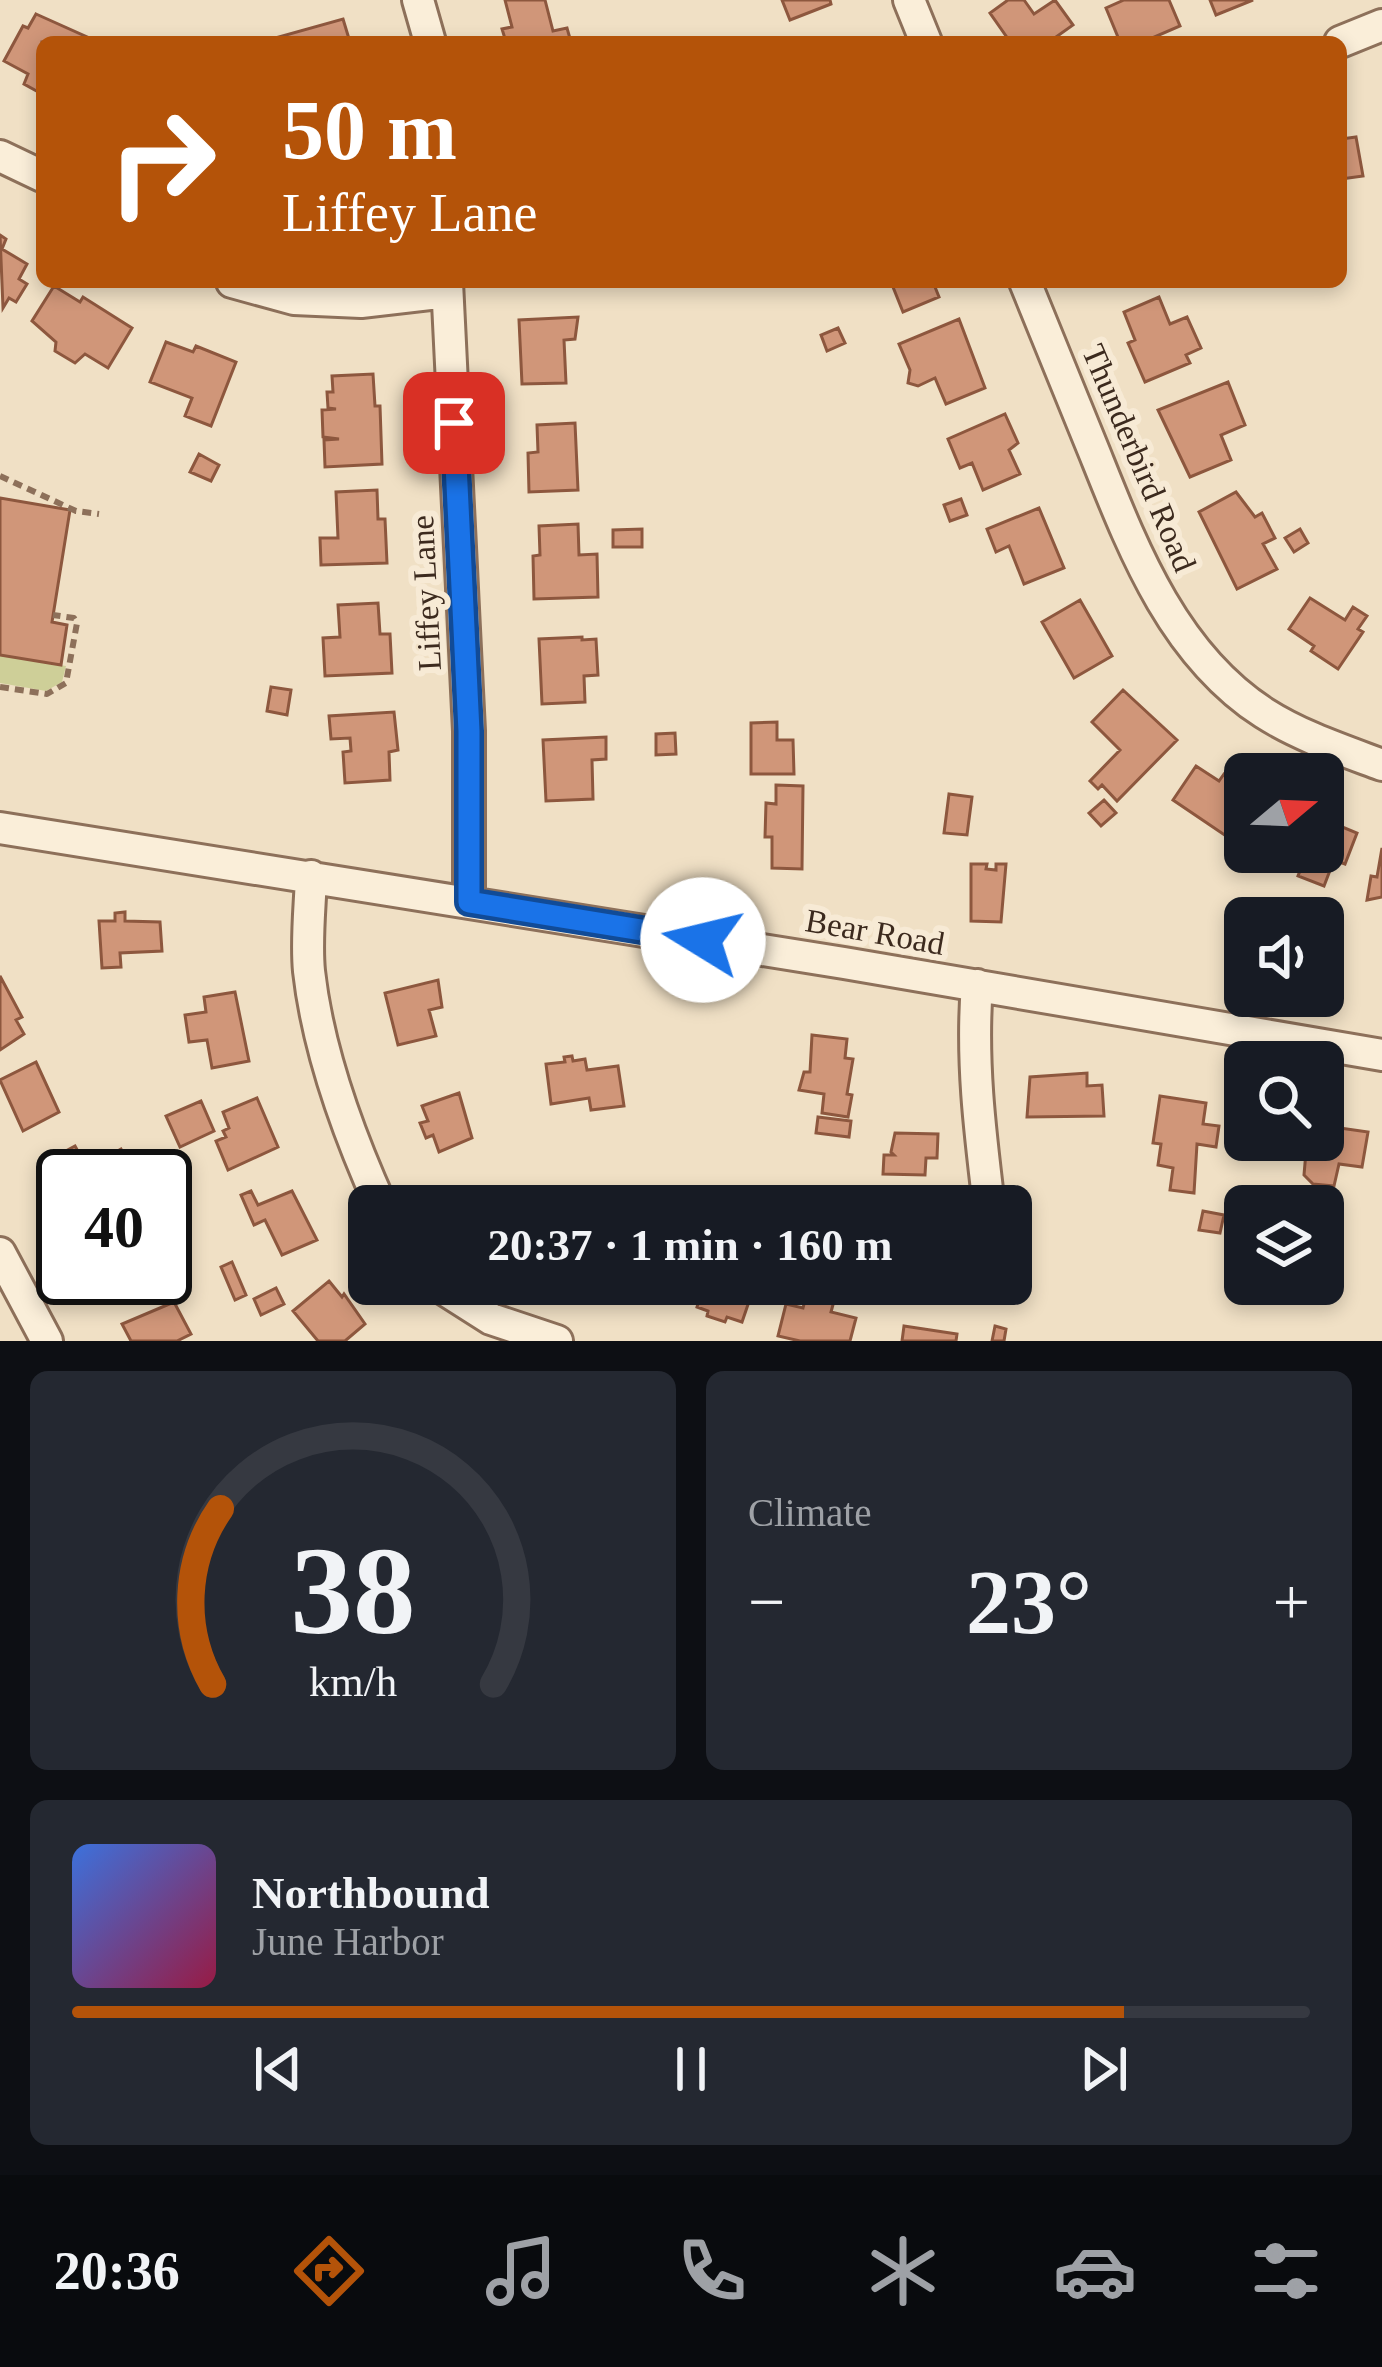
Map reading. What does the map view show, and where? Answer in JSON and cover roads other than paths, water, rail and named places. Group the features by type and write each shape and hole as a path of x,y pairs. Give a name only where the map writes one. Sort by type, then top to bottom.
{"street":[{"path":"418,0 428,36"},
{"path":"909,0 924,36"},
{"path":"1347,39 1382,25"},
{"path":"0,155 36,173"},
{"path":"254,288 294,299 361,302 441,288"},
{"name":"Liffey Lane","path":"447,288 469,731 469,902"},
{"name":"Thunderbird Road","path":"1027,288 1140,565 1174,620 1219,676 1261,712 1304,735 1382,765"},
{"name":"Bear Road","path":"0,828 1382,1054"},
{"path":"311,876 309,968 319,1032 372,1185"},
{"path":"977,986 975,1081 987,1185"},
{"path":"0,1253 47,1341"},
{"path":"469,1305 491,1319 557,1341"}]}
